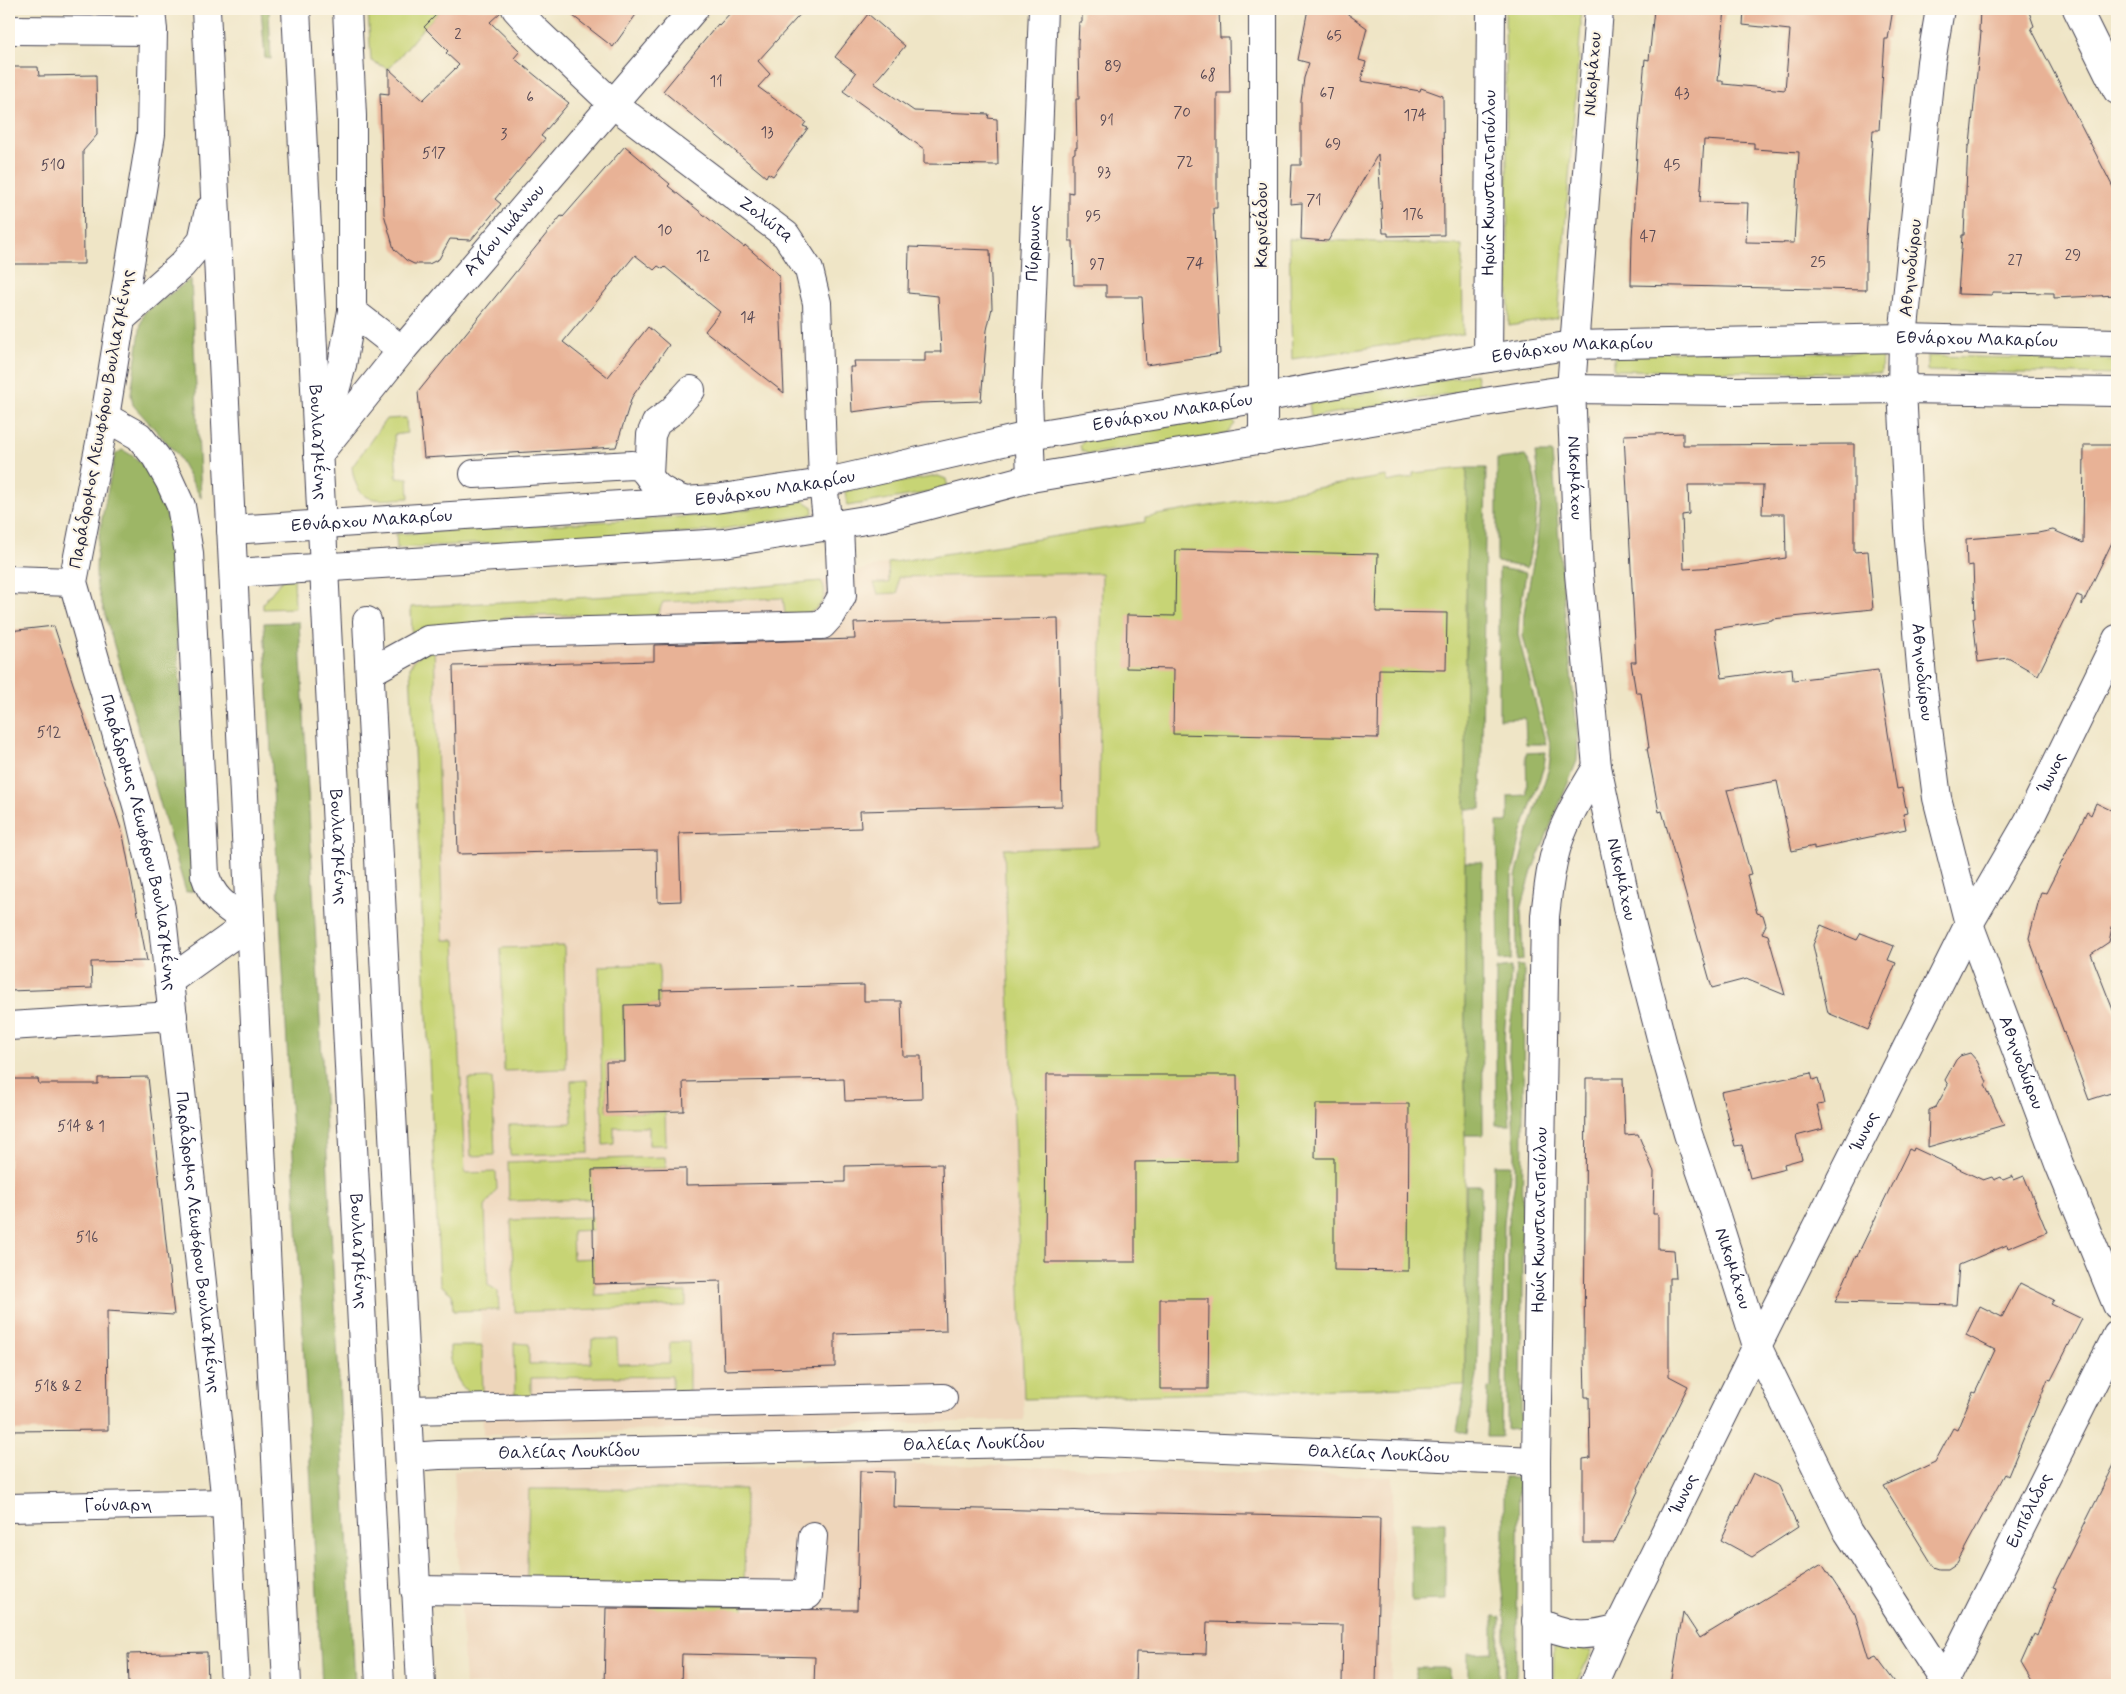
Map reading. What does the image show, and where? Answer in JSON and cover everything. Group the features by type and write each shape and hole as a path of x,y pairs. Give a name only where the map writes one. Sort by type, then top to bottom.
{"street":[{"path":"206,9 287,1685"},
{"name":"Βουλιαγμένης","path":"296,9 380,1685"},
{"path":"318,455 342,365 352,311 352,116 347,9"},
{"name":"Ζολώτα","path":"370,672 428,640 512,633 822,624 832,614 842,596 834,527 824,483 817,302 810,270 786,235 613,104 535,30 516,9"},
{"name":"Αγίου Ιωάννου","path":"318,455 402,350 694,9"},
{"name":"Πύρρωνος","path":"1031,478 1028,395 1043,9"},
{"name":"Καρνεάδου","path":"1263,9 1263,440"},
{"name":"Ηρώς Κωνσταντοπούλου","path":"1488,358 1491,9"},
{"name":"Νικομάχου","path":"1599,9 1571,390 1579,574 1597,767 1628,911 1666,1057 1688,1134 1757,1346 1848,1532 1944,1684"},
{"name":"Αθηνοδώρου","path":"1940,9 1931,62 1903,338 1902,389 1909,529 1924,698 1938,798 1969,924 2059,1164 2117,1306"},
{"path":"2077,9 2117,90"},
{"path":"9,30 152,20"},
{"name":"Παράδρομος Λεωφόρου Βουλιαγμένης","path":"152,20 151,134 105,417 73,582 138,809 161,908 226,1503 235,1685"},
{"path":"121,319 182,265 202,241 214,189"},
{"path":"352,311 402,350"},
{"name":"Εθνάρχου Μακαρίου","path":"231,530 714,499 824,483 1029,436 1262,398 1406,371 1573,345 1903,338 2117,343"},
{"path":"234,573 724,543 834,527 884,517 1031,478 1488,401 1571,390 1902,389 2117,392"},
{"path":"649,475 651,435 656,423 672,411 690,390"},
{"path":"105,417 139,436 156,457 181,506 190,571 205,875 209,887 219,902 250,923"},
{"path":"474,474 640,466 649,475 656,487 667,494 685,501"},
{"path":"9,580 73,582"},
{"path":"367,621 421,1685"},
{"name":"Ίωνος","path":"1592,1685 1618,1628 1757,1346 1969,924 2028,822 2117,639"},
{"name":"Ηρώς Κωνσταντοπούλου","path":"1537,1685 1536,1461 1545,916 1549,878 1558,843 1577,800 1597,767"},
{"path":"169,981 250,923"},
{"path":"9,1026 173,1016"},
{"name":"Ευπόλιδος","path":"1944,1684 2117,1335"},
{"path":"408,1410 943,1398"},
{"name":"Θαλείας Λουκίδου","path":"410,1457 1076,1442 1536,1461"},
{"name":"Γούναρη","path":"9,1508 226,1503"},
{"path":"415,1590 808,1595 813,1536"},
{"path":"1536,1621 1554,1630 1574,1634 1596,1635 1618,1628"}],"shaded area":[{"path":"1103,529 1098,847 1004,849 1024,1420 483,1435 481,1310 453,1311 452,1294 440,1285 410,667 411,607 719,590 821,581 888,563"},
{"path":"921,1464 1393,1477 1391,1685 465,1685 454,1471"}],"green space":[{"path":"261,9 269,9 271,59 265,58"},
{"path":"368,9 442,9 424,27 389,69 371,61"},
{"path":"1505,9 1580,9 1581,25 1558,318 1509,326"},
{"path":"1289,239 1462,245 1463,334 1292,359"},
{"path":"191,279 201,498 177,454 133,405 131,394 144,313"},
{"path":"1614,351 1882,353 1881,373 1614,370"},
{"path":"1927,356 2117,360 2117,375 1927,371"},
{"path":"1476,374 1479,389 1311,417 1309,403"},
{"path":"1229,416 1235,424 1226,434 1089,454 1082,451 1080,446 1087,438"},
{"path":"406,418 407,433 394,435 397,478 408,478 409,498 379,499 364,495 355,480 352,467 386,419"},
{"path":"122,450 133,456 148,472 159,493 170,527 193,891 186,892 97,587 97,556 102,521 115,455"},
{"path":"1535,453 1552,453 1566,626 1578,738 1577,761 1532,871 1521,910 1523,960 1517,961 1516,877 1526,838 1549,768 1551,747 1523,636 1524,613 1537,541 1541,500"},
{"path":"1525,456 1535,480 1537,495 1533,542 1527,568 1497,562 1497,459"},
{"path":"1467,468 1465,1385 1024,1399 1004,849 1098,846 1102,573 898,577 898,593 878,594 874,583 889,583 888,563 1145,522 1145,517 1387,476 1387,482 1413,477 1413,473"},
{"path":"1467,468 1486,468 1481,809 1465,809"},
{"path":"938,476 946,479 948,487 944,490 847,506 845,491"},
{"path":"804,501 812,506 813,513 711,531 397,548 396,534 710,515"},
{"path":"1499,568 1526,573 1518,635 1546,744 1526,744 1525,718 1499,719"},
{"path":"287,574 294,577 295,608 263,609 263,603"},
{"path":"821,581 824,586 822,601 816,609 806,614 785,614 783,598 663,602 655,620 609,622 598,614 504,617 497,629 412,636 411,607 719,590"},
{"path":"299,622 355,1685 322,1685 264,623"},
{"path":"434,644 443,940 455,940 465,1173 496,1172 497,1189 485,1207 488,1285 498,1291 499,1310 453,1311 452,1294 440,1285 410,667 414,660"},
{"path":"1546,752 1544,766 1521,835 1512,877 1511,960 1499,961 1497,822 1508,822 1508,796 1527,795 1526,753"},
{"path":"1465,862 1482,862 1483,1135 1465,1135"},
{"path":"564,946 566,1069 504,1071 501,948"},
{"path":"659,964 660,1004 624,1006 625,1062 606,1062 607,1112 665,1112 666,1145 649,1145 649,1127 614,1127 614,1144 603,1145 599,966"},
{"path":"1516,966 1524,966 1521,1429 1507,1430 1508,1222 1515,1182 1515,1150 1509,1056"},
{"path":"1511,967 1504,1037 1510,1125 1496,1125 1496,969"},
{"path":"492,1078 495,1155 471,1156 468,1079"},
{"path":"587,1080 589,1153 510,1155 509,1125 572,1123 571,1081"},
{"path":"665,1157 666,1168 592,1170 593,1199 509,1201 508,1162"},
{"path":"1494,1165 1511,1165 1504,1222 1501,1437 1486,1437 1488,1388 1491,1387"},
{"path":"1466,1185 1481,1185 1477,1375 1467,1434 1457,1431 1465,1385"},
{"path":"593,1217 594,1230 572,1231 573,1259 594,1258 595,1295 686,1292 686,1306 515,1312 511,1220"},
{"path":"592,1339 617,1339 618,1364 669,1363 670,1342 689,1342 689,1396 672,1395 672,1376 531,1378 531,1399 515,1399 514,1343 529,1344 529,1364 591,1363"},
{"path":"450,1346 482,1346 483,1399 475,1397 462,1386 454,1371"},
{"path":"1504,1478 1519,1478 1516,1685 1505,1685 1505,1622 1500,1570 1504,1539"},
{"path":"529,1489 745,1489 744,1617 526,1603"},
{"path":"1411,1522 1445,1522 1445,1600 1412,1601"},
{"path":"1493,1616 1500,1617 1499,1685 1468,1685 1468,1653 1493,1652"},
{"path":"1554,1646 1592,1651 1575,1685 1553,1685"},
{"path":"1416,1668 1449,1668 1449,1685 1416,1685"}],"building":[{"path":"442,9 501,9 501,12 490,22 520,51 514,58 569,103 541,136 545,139 495,199 501,204 471,240 450,239 439,259 429,264 414,264 406,260 394,249 384,214 380,93 389,94 389,69 423,100 459,65 424,27"},
{"path":"564,9 640,9 613,47"},
{"path":"734,9 805,9 758,61 770,74 758,87 806,122 803,126 808,128 773,176 768,173 766,177 663,91 718,24"},
{"path":"1082,9 1219,9 1220,38 1229,38 1230,93 1217,93 1217,208 1213,208 1220,354 1146,365 1142,297 1106,297 1106,285 1074,285 1073,241 1069,241 1069,192 1073,193 1073,154 1075,153 1075,148 1077,148 1076,99 1079,99 1078,44 1079,22 1082,22"},
{"path":"1308,9 1341,9 1367,28 1359,60 1366,62 1361,81 1420,91 1421,88 1443,96 1444,235 1388,236 1388,233 1383,233 1378,154 1328,241 1301,239 1302,203 1290,204 1292,165 1301,165 1301,101 1304,78 1309,63 1298,60"},
{"path":"1654,9 1725,9 1718,81 1723,81 1723,84 1785,90 1790,30 1743,25 1744,9 1893,9 1888,39 1885,39 1879,130 1873,130 1866,239 1866,290 1631,285 1638,137 1645,59 1649,60","holes":["1704,140 1754,143 1754,149 1799,152 1794,243 1746,242 1748,203 1700,202"]},
{"path":"1980,9 2028,9 2034,26 2031,28 2117,195 2117,295 2054,298 2054,293 1992,292 1992,295 1958,294 1962,235 1964,235 1968,146 1970,145 1981,32 1979,31"},
{"path":"868,14 905,46 874,83 914,111 989,114 988,118 997,119 998,165 924,164 924,149 843,91 856,73 835,57"},
{"path":"9,67 38,67 39,76 96,75 97,135 83,151 84,264 9,264"},
{"path":"625,146 670,184 668,186 744,247 745,245 779,275 784,393 705,331 720,312 665,267 663,269 658,266 654,270 635,255 563,342 608,377 648,327 669,345 632,397 616,447 424,458 418,392 561,216 563,217"},
{"path":"909,247 990,250 992,308 987,330 981,401 920,403 852,412 850,367 855,367 854,361 925,361 925,352 941,352 938,296 908,293"},
{"path":"1683,433 1683,445 1854,444 1854,552 1868,551 1873,609 1772,619 1715,629 1722,678 1792,668 1793,680 1878,670 1897,789 1902,788 1907,813 1903,814 1906,829 1814,849 1814,846 1792,851 1777,781 1727,790 1751,874 1747,875 1757,913 1763,915 1766,925 1762,933 1768,935 1785,995 1746,979 1712,988 1662,811 1659,812 1647,748 1649,748 1641,693 1636,693 1631,662 1636,662 1624,435","holes":["1688,485 1763,485 1762,514 1785,514 1786,558 1731,566 1684,569 1682,515 1689,514"]},
{"path":"2084,445 2117,445 2117,532 2082,605 2082,597 2077,595 2038,675 2008,658 1978,662 1973,618 1975,618 1973,565 1967,566 1966,539 2053,530 2083,543"},
{"path":"1176,550 1378,554 1376,612 1447,613 1446,670 1379,669 1378,738 1173,734 1174,669 1126,668 1127,615 1175,616"},
{"path":"1058,618 1062,806 860,811 861,828 679,833 681,901 658,902 657,850 458,854 453,666 654,661 654,645 855,639 854,623"},
{"path":"54,626 123,835 147,961 91,962 92,988 9,991 9,631"},
{"path":"2096,803 2117,813 2117,903 2109,942 2091,954 2117,1020 2117,1091 2089,1100 2029,938 2041,892 2046,893 2087,812 2091,815"},
{"path":"1821,925 1857,940 1861,933 1894,946 1888,960 1896,963 1868,1030 1828,1013 1813,945"},
{"path":"864,985 864,1001 901,1001 903,1056 921,1056 922,1099 845,1101 844,1079 683,1082 684,1111 607,1113 606,1062 625,1062 624,1005 660,1004 660,990"},
{"path":"1970,1053 1977,1061 1987,1082 1985,1085 2004,1125 1928,1147 1929,1110 1936,1107 1948,1085 1945,1080 1956,1060 1960,1056"},
{"path":"1811,1073 1813,1080 1818,1078 1824,1104 1817,1105 1823,1129 1796,1136 1802,1159 1784,1164 1785,1169 1750,1178 1742,1145 1735,1146 1721,1092"},
{"path":"1046,1075 1237,1075 1238,1161 1135,1162 1135,1262 1045,1262"},
{"path":"148,1077 174,1315 107,1311 108,1430 9,1431 9,1079 38,1079 39,1084 98,1084 98,1078"},
{"path":"1586,1078 1623,1078 1625,1135 1638,1134 1654,1172 1653,1214 1658,1214 1658,1249 1674,1250 1676,1278 1669,1278 1669,1376 1688,1386 1638,1488 1614,1543 1583,1543 1583,1459 1590,1458 1589,1397 1585,1397 1584,1355"},
{"path":"1316,1104 1409,1104 1408,1271 1334,1270 1334,1158 1315,1158"},
{"path":"1914,1148 1983,1180 1992,1177 1994,1180 2001,1177 2003,1180 2013,1176 2014,1180 2024,1176 2047,1232 2008,1248 2007,1245 1959,1265 1956,1305 1835,1302 1856,1255 1909,1149 1913,1151"},
{"path":"942,1164 946,1331 835,1334 835,1367 724,1370 721,1281 594,1284 592,1170 686,1168 686,1185 845,1182 845,1166"},
{"path":"2020,1283 2054,1300 2051,1304 2082,1319 2051,1380 2048,1379 2008,1476 2005,1474 1957,1563 1948,1569 1940,1569 1934,1567 1884,1486 1935,1462 1953,1428 1957,1430 1973,1392 1975,1393 1995,1350 1966,1335 1980,1306 2002,1317"},
{"path":"1160,1299 1209,1299 1208,1389 1160,1389"},
{"path":"2117,1459 2117,1685 2034,1685 2021,1663 2034,1634 2037,1636 2056,1588 2053,1587"},
{"path":"860,1471 894,1472 893,1507 1380,1518 1376,1685 1342,1685 1343,1625 1207,1622 1206,1654 1136,1652 1135,1685 814,1685 815,1657 682,1654 681,1685 604,1685 606,1608 857,1610"},
{"path":"1753,1473 1779,1486 1798,1527 1752,1557 1721,1540"},
{"path":"1822,1564 1855,1614 1869,1660 1876,1657 1897,1685 1671,1685 1683,1612 1700,1638"},
{"path":"207,1652 208,1685 129,1685 128,1654"}]}
